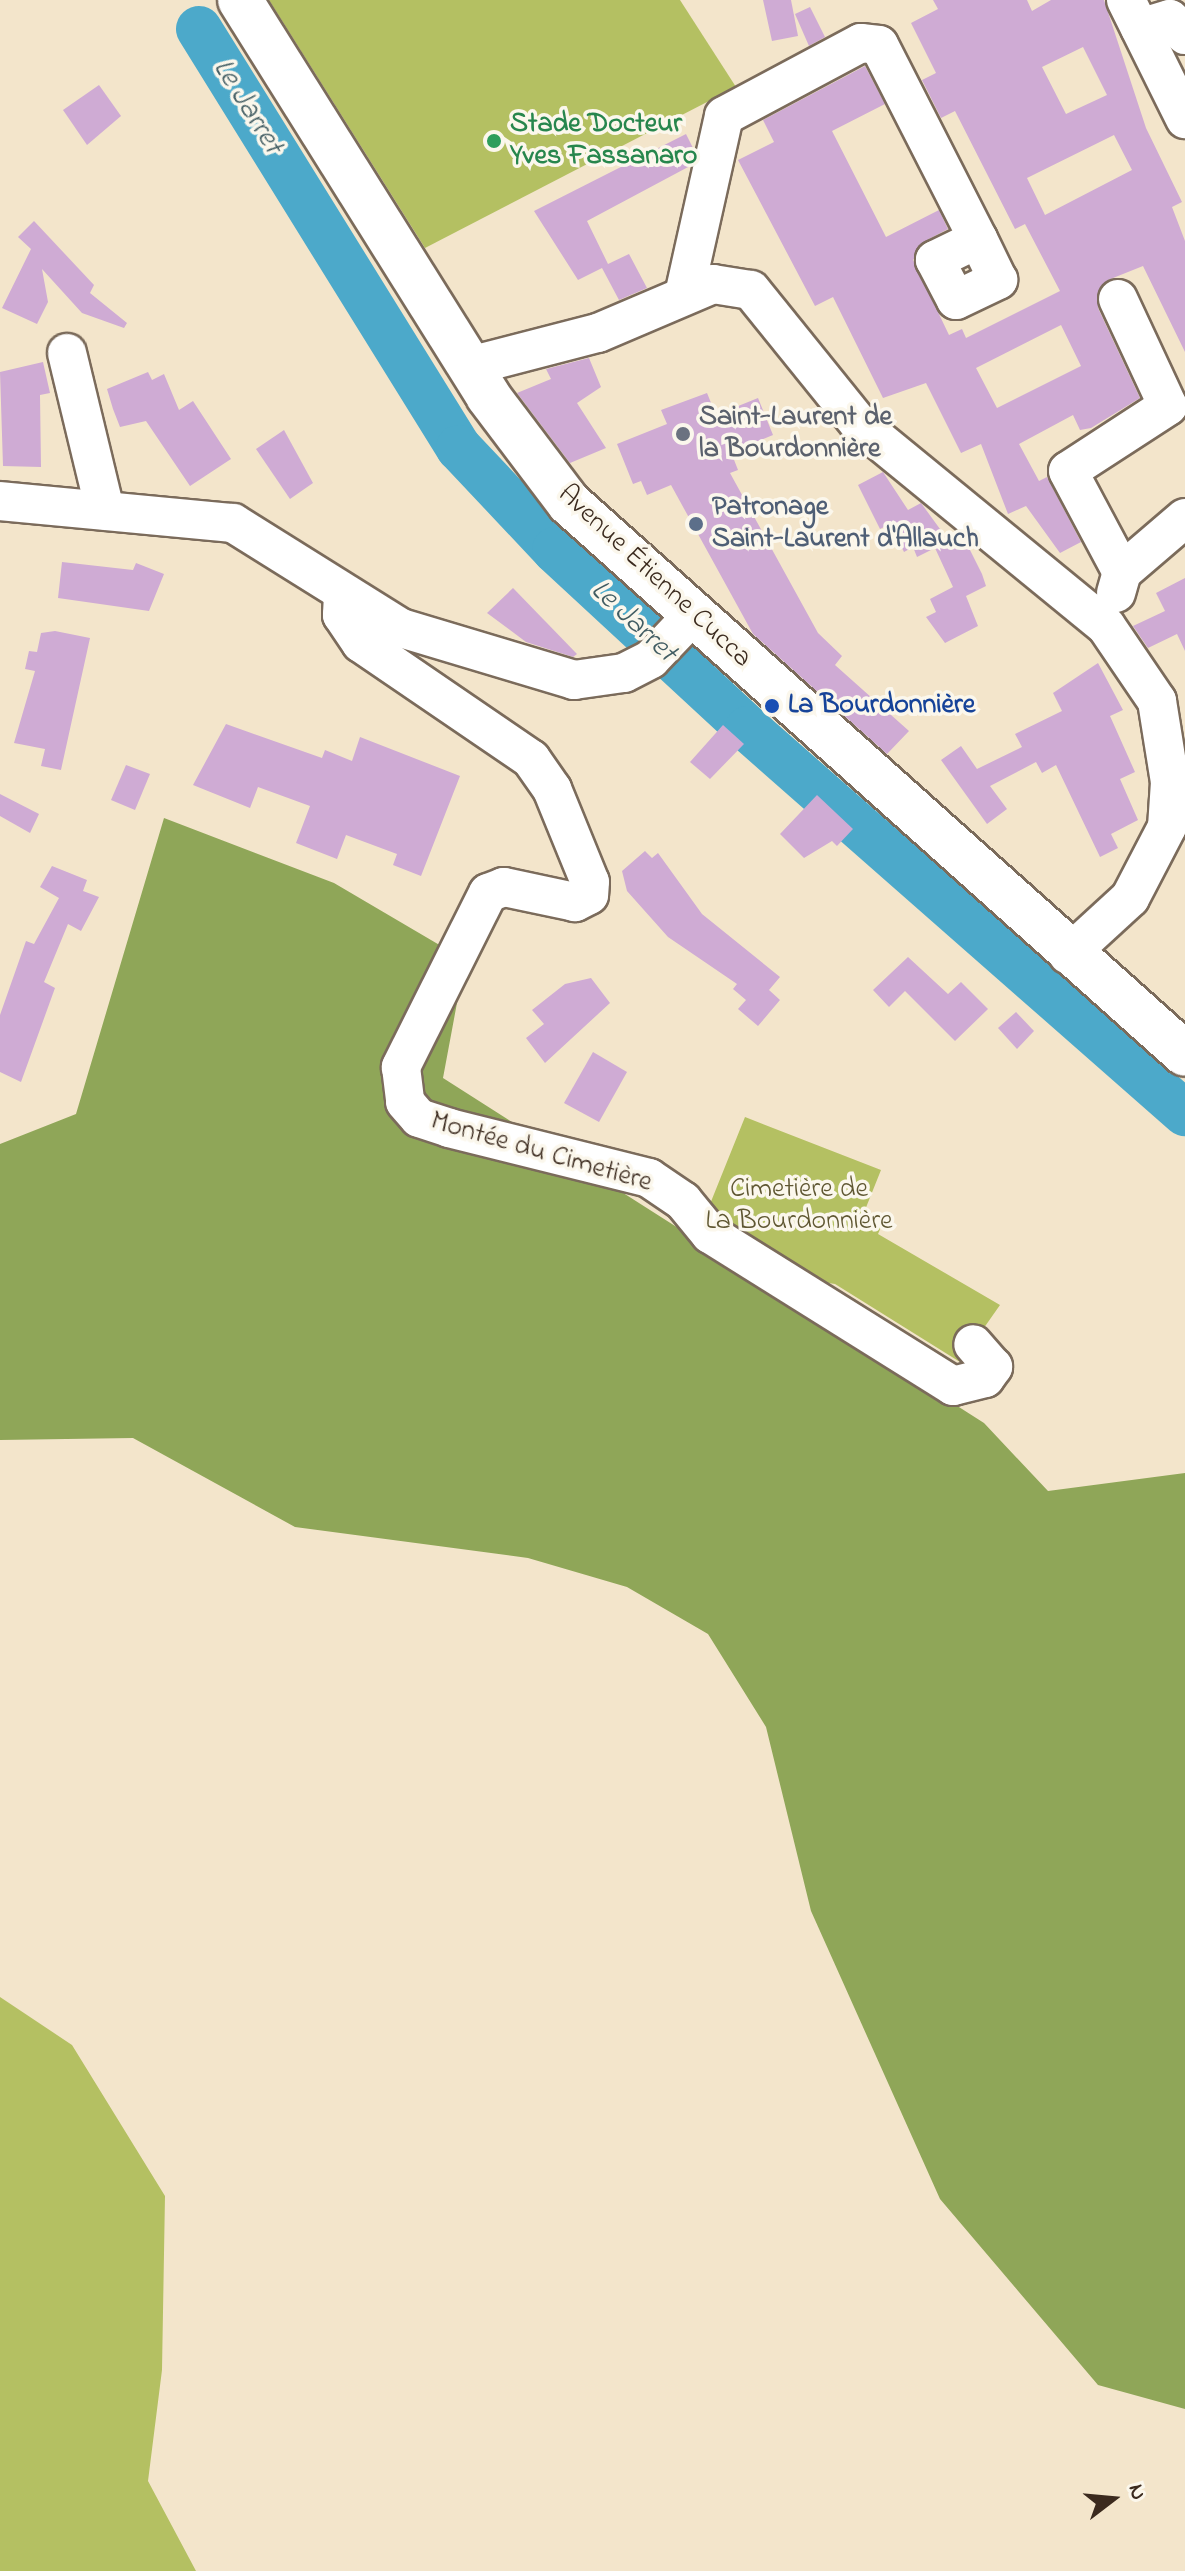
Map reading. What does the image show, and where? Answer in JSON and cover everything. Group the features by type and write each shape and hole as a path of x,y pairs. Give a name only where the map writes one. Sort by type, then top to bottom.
{"main road":[{"name":"Avenue Étienne Cucca","path":"240,0 470,366 569,503 673,636 1068,955 1185,1054"}],"street":[{"path":"1133,14 1170,19 1185,35"},
{"path":"1133,14 1185,119"},
{"path":"684,295 724,116 861,43 879,45 978,239"},
{"path":"470,366 598,333 713,284 751,290 859,424 1106,626 1157,701 1170,782 1167,827 1130,898 1068,955"},
{"path":"1118,299 1168,406 1068,471 1122,572"},
{"path":"67,353 105,510"},
{"path":"0,501 233,523 295,556 343,595 401,628 522,670 604,678 673,636"},
{"path":"1106,626 1122,572 1185,518"},
{"path":"1036,569 1079,577 1122,572"},
{"name":"Montée du Cimetière","path":"343,595 342,615 361,643 531,759 552,789 590,882 589,895 575,902 504,887 488,893 401,1067 405,1102 419,1118 449,1128 649,1178 683,1201 710,1234 953,1386 985,1378 993,1367 973,1344"}],"green space":[{"name":"Stade Docteur Yves Fassanaro","path":"269,0 680,0 736,87 425,248"},
{"path":"164,818 334,883 465,960 443,1078 984,1423 1048,1491 1185,1473 1185,2409 1098,2385 940,2199 811,1911 766,1727 708,1634 627,1587 528,1558 295,1527 133,1438 0,1440 0,1144 76,1114"},
{"name":"Cimetière de La Bourdonnière","path":"745,1117 881,1170 865,1210 884,1220 878,1234 1000,1305 960,1362 835,1284 803,1279 706,1214"},
{"path":"0,1997 72,2045 165,2196 162,2370 148,2481 196,2571 0,2571"}],"building":[{"path":"763,0 791,0 798,36 772,41"},
{"path":"933,0 1027,0 1032,11 1051,0 1104,0 1146,128 1182,202 1172,207 1185,241 1185,352 1143,266 1108,280 1098,308 1140,398 1091,428 1080,430 1073,415 1019,444 1039,481 1047,477 1081,542 1060,553 1026,506 1008,514 981,444 961,453 926,383 883,398 833,297 815,306 738,160 774,142 763,120 865,66 885,104 832,131 886,237 939,210 948,229 925,241 913,260 949,335 962,329 966,338 1060,291 1025,224 1015,229 955,111 941,118 922,80 936,73 911,23 938,9","holes":["1083,47 1107,95 1066,114 1042,67","1114,135 1132,170 1045,215 1027,178","1061,325 1081,366 997,408 976,368"]},
{"path":"810,7 825,37 809,46 795,14"},
{"path":"99,85 121,116 87,145 63,110"},
{"path":"686,134 694,150 690,166 587,221 608,264 629,254 647,288 619,300 602,268 578,280 534,211"},
{"path":"34,221 94,285 90,293 127,323 124,328 82,313 42,269 48,302 37,324 2,308 31,249 18,237"},
{"path":"589,358 601,387 577,403 606,448 570,463 517,393 551,379 546,369"},
{"path":"43,362 50,393 40,395 41,467 3,466 0,372"},
{"path":"148,372 152,380 164,374 179,410 193,401 231,459 190,486 146,421 120,427 113,409 107,389"},
{"path":"707,393 716,415 758,398 773,435 731,452 738,470 730,473 818,633 842,656 835,665 909,731 887,754 753,634 671,485 647,495 641,481 633,484 617,444 667,424 661,410"},
{"path":"284,430 313,483 290,499 256,449"},
{"path":"883,472 908,510 921,503 948,540 964,538 982,574 986,586 966,596 978,626 945,643 926,617 936,612 930,599 953,587 935,548 917,557 913,547 904,552 890,524 880,529 858,485"},
{"path":"62,562 133,570 136,563 164,574 149,611 58,598"},
{"path":"1185,578 1185,651 1177,634 1148,648 1133,626 1165,611 1156,593"},
{"path":"513,588 577,654 573,657 526,642 487,613"},
{"path":"55,631 90,638 61,770 41,766 45,749 14,743 35,671 25,669 29,651 37,652 41,633"},
{"path":"1098,663 1123,710 1110,716 1135,772 1120,779 1138,820 1111,834 1118,848 1100,857 1056,765 1042,773 1036,762 990,786 1007,809 987,824 941,760 961,746 977,769 1022,747 1015,734 1062,711 1053,693"},
{"path":"226,724 322,758 325,750 352,761 360,737 460,776 421,876 393,865 397,854 346,835 337,859 296,843 310,806 258,787 250,808 193,785"},
{"path":"723,725 744,744 710,779 690,762"},
{"path":"126,765 150,774 135,810 111,800"},
{"path":"0,794 39,814 30,833 0,816"},
{"path":"817,795 853,829 837,846 832,841 804,858 780,834"},
{"path":"645,851 652,858 658,853 702,914 780,977 769,990 780,1000 758,1026 738,1009 746,1000 733,989 737,984 668,937 627,891 622,871"},
{"path":"52,866 87,880 83,891 99,897 81,931 68,924 44,982 55,988 21,1082 0,1072 0,1015 26,941 34,944 59,898 40,887"},
{"path":"908,957 948,994 961,982 988,1009 955,1041 905,991 889,1007 873,990"},
{"path":"591,978 610,1003 545,1063 526,1038 544,1024 532,1010 565,984"},
{"path":"1016,1012 1034,1031 1017,1049 998,1028"},
{"path":"593,1052 627,1072 599,1122 564,1103"}],"waterway":[{"name":"Le Jarret","path":"199,29 459,448 555,550 748,729 1185,1113"}],"place":[{"name":"Stade Docteur Yves Fassanaro","path":"494,141"},
{"name":"Saint-Laurent de la Bourdonnière","path":"683,434"},
{"name":"Patronage Saint-Laurent d'Allauch","path":"696,524"},
{"name":"La Bourdonnière","path":"772,706"}]}
